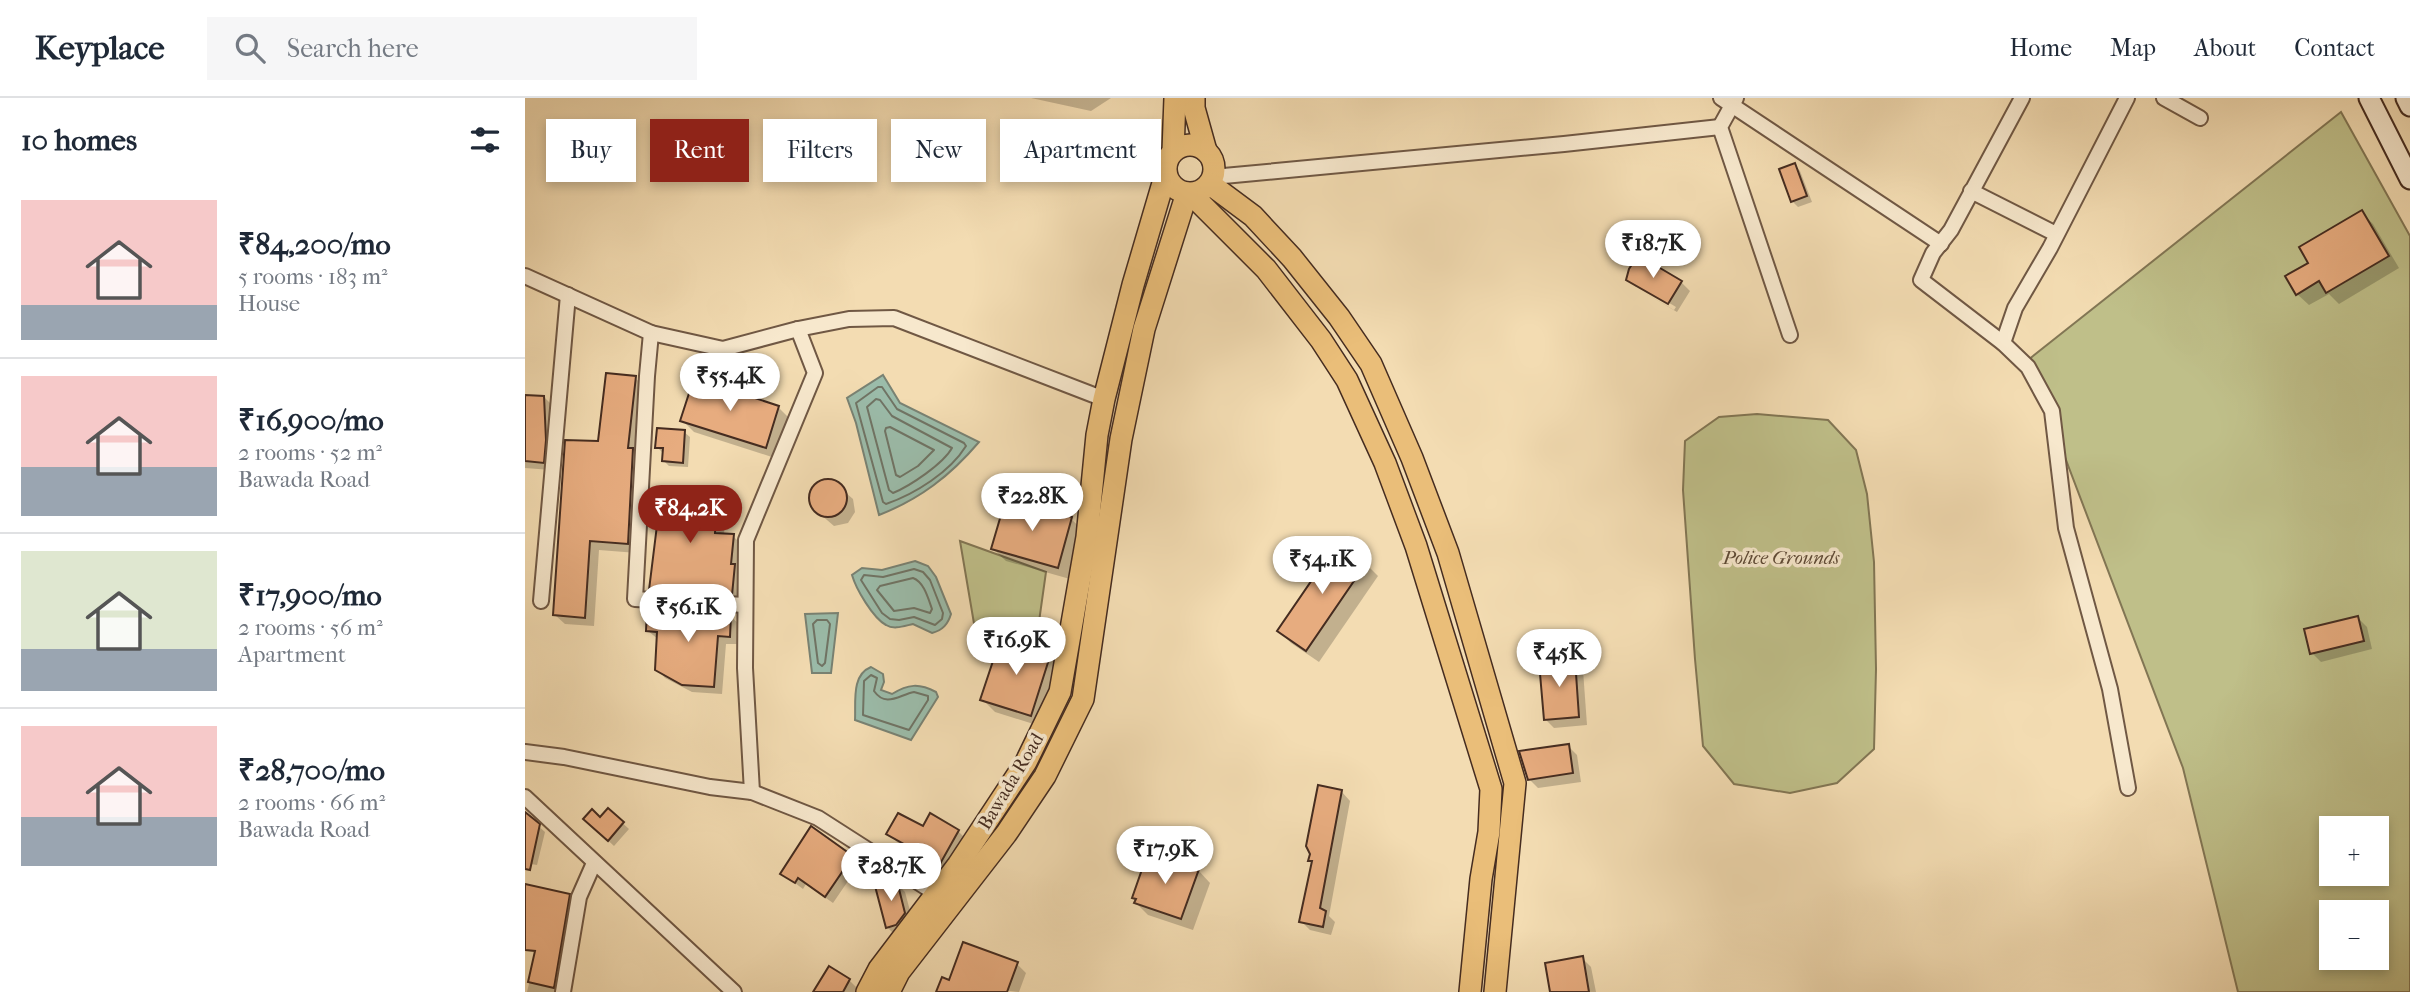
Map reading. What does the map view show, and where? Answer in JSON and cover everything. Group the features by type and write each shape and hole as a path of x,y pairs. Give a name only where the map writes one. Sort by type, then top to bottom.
{"main road":[{"path":"1173,151 1175,98"},
{"path":"889,992 899,972 1006,834 1045,775 1083,699 1121,439 1144,329 1200,187 1214,163 1206,151 1194,108 1194,98"},
{"path":"2369,98 2410,179"},
{"path":"2406,98 2410,106"},
{"path":"1206,151 1193,145 1173,151 1167,159 1166,173 1170,183 1177,190 1200,187 1253,216 1292,258 1339,317 1371,365 1412,458 1448,553 1515,783 1495,992"},
{"name":"Bawada Road","path":"867,992 879,969 958,864 1027,762 1061,692 1087,537 1097,435 1104,399 1133,285 1166,173"},
{"path":"1200,187 1321,340 1347,380 1385,463 1416,546 1492,789 1470,992"},
{"path":"1492,789 1515,783"}],"street":[{"path":"2022,98 1951,230 1933,254 1921,280 2003,343 2028,367 2052,411 2066,528 2110,689 2127,788"},
{"path":"2003,343 2015,308 2127,98"},
{"path":"2164,98 2200,118"},
{"path":"1790,335 1720,127 1730,100 1941,244"},
{"path":"1200,187 1720,127"},
{"path":"1971,191 2056,234"},
{"path":"525,275 651,333 723,349 849,319 894,318 1104,399"},
{"path":"541,601 568,295"},
{"path":"752,792 745,668 745,540 815,373 798,329"},
{"path":"651,333 635,599 745,605"},
{"path":"525,752 564,757 710,788 752,792 818,818 935,893"},
{"path":"525,797 734,992"},
{"path":"563,992 579,897 594,863"}],"green space":[{"path":"2341,112 2410,236 2410,992 2238,992 2183,768 2028,360"},
{"name":"Police Grounds","path":"1757,414 1828,420 1856,450 1867,494 1874,562 1874,749 1837,783 1790,793 1734,784 1703,746 1695,659 1683,490 1685,441 1719,417"},
{"path":"960,541 1046,572 1036,643 1002,630 993,649 978,647"}],"water":[{"path":"883,375 900,403 979,442 957,466 933,485 908,502 879,515 847,398"},
{"path":"915,561 928,566 936,577 951,614 945,626 932,633 913,624 899,627 886,625 866,603 852,575 862,568 882,570"},
{"path":"838,613 831,673 812,673 805,614"},
{"path":"871,667 883,674 881,690 892,694 903,688 919,686 936,692 938,697 911,740 855,720 857,683 860,676"}],"building":[{"path":"1795,163 1807,196 1791,202 1779,169"},
{"path":"2362,210 2389,256 2326,293 2319,281 2296,295 2285,276 2308,263 2299,247"},
{"path":"1638,255 1682,281 1668,304 1626,280"},
{"path":"606,373 636,376 628,448 633,448 628,544 590,541 585,618 553,615 565,440 598,441"},
{"path":"694,378 779,406 766,448 680,421"},
{"path":"525,395 544,396 544,463 525,461"},
{"path":"657,428 685,430 683,463 662,461 663,448 655,448"},
{"path":"828,479 841,485 847,498 841,511 828,517 815,511 809,498 815,485"},
{"path":"656,487 714,493 713,504 717,504 715,533 734,534 732,595 649,590 659,509 654,509"},
{"path":"1006,498 1072,517 1058,568 991,549"},
{"path":"1338,542 1367,562 1306,651 1277,631"},
{"path":"647,609 731,614 730,637 718,636 714,687 682,685 655,670 657,632 646,631"},
{"path":"2358,616 2364,641 2310,654 2304,629"},
{"path":"1001,637 1051,653 1031,716 980,700"},
{"path":"1575,659 1579,717 1544,720 1539,662"},
{"path":"1569,744 1573,773 1528,780 1519,751"},
{"path":"1318,785 1342,790 1320,908 1326,911 1323,927 1299,922 1312,861 1308,861 1310,854 1306,846"},
{"path":"608,808 624,822 608,841 583,819 592,809 600,817"},
{"path":"525,812 540,824 530,870 525,869"},
{"path":"898,813 923,826 930,813 959,830 940,864 886,834"},
{"path":"811,826 853,856 825,897 798,878 795,883 780,874"},
{"path":"1152,853 1199,869 1181,919 1134,903 1136,899 1132,898 1146,858 1150,859"},
{"path":"897,881 905,913 896,925 886,928 875,886"},
{"path":"525,884 570,894 554,988 528,982 535,951 525,950"},
{"path":"963,942 1018,962 1007,992 936,992 942,977 949,980"},
{"path":"1583,956 1589,992 1550,992 1545,963"},
{"path":"829,966 850,979 843,992 813,992"}]}
